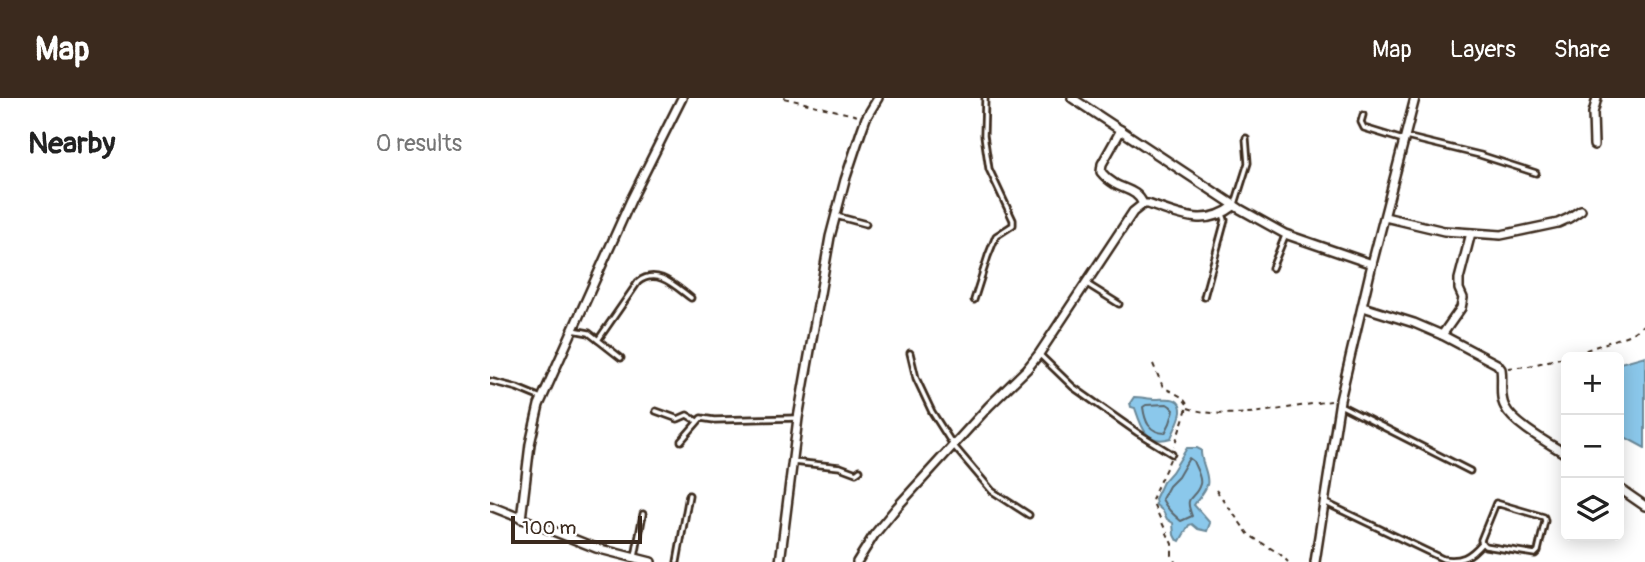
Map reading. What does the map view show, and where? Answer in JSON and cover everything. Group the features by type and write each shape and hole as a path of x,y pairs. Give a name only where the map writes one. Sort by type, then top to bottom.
{"street":[{"path":"521,519 535,416 631,200 682,98"},
{"path":"792,562 781,560 799,418 830,237 845,180 866,118 877,98"},
{"path":"1072,98 1234,206 1286,234 1372,264"},
{"path":"1315,562 1340,402 1415,98"},
{"path":"1594,145 1593,113 1597,98"},
{"path":"1121,130 1100,169 1104,176 1115,184 1136,194 1143,204"},
{"path":"858,562 874,536 953,445 1039,354 1133,212 1143,204 1148,204 1196,218 1223,214 1234,206"},
{"path":"1385,217 1444,231 1501,235 1558,223 1581,210"},
{"path":"1442,335 1461,308 1463,298 1459,289 1460,279 1471,233"},
{"path":"1363,307 1415,323 1497,364 1501,369 1503,401 1512,417 1561,451"},
{"path":"1624,491 1645,506"},
{"path":"490,506 596,548 650,562"}],"lane":[{"path":"974,300 996,236 1013,225 989,169 984,135 985,98"},
{"path":"1363,115 1360,122 1364,128 1480,155 1536,173"},
{"path":"1234,206 1248,163 1246,138"},
{"path":"1204,297 1225,220 1223,214"},
{"path":"836,216 866,224"},
{"path":"1272,268 1286,234"},
{"path":"598,340 638,282 645,277 664,278 691,298"},
{"path":"1086,283 1119,304"},
{"path":"573,330 589,333 621,358"},
{"path":"910,353 916,379 932,412 953,445 992,491 1029,514"},
{"path":"1039,354 1073,387 1172,454"},
{"path":"490,381 517,387 542,398"},
{"path":"1340,402 1470,471"},
{"path":"656,411 678,419 687,415 697,421"},
{"path":"681,441 702,418 799,418"},
{"path":"793,462 840,467 856,473 860,470"},
{"path":"677,562 689,495"},
{"path":"1324,502 1443,559 1456,561 1472,555 1482,543 1496,503 1544,517 1543,531 1535,554 1485,546 1482,543"},
{"path":"635,559 643,514"}],"path":[{"path":"784,98 866,118"},
{"path":"1501,369 1529,366 1575,354 1631,334 1645,324"},
{"path":"1187,408 1207,413 1239,414 1340,402"},
{"path":"1216,489 1250,535 1288,562"}],"water":[{"path":"1645,356 1645,448 1624,437 1624,362"},
{"path":"1134,397 1173,399 1179,403 1180,415 1171,438 1156,439 1146,433 1135,408 1131,407 1130,403"},
{"path":"1187,448 1201,450 1208,481 1194,505 1210,523 1207,531 1189,525 1180,541 1174,535 1173,523 1156,505 1155,499 1163,482"}]}
